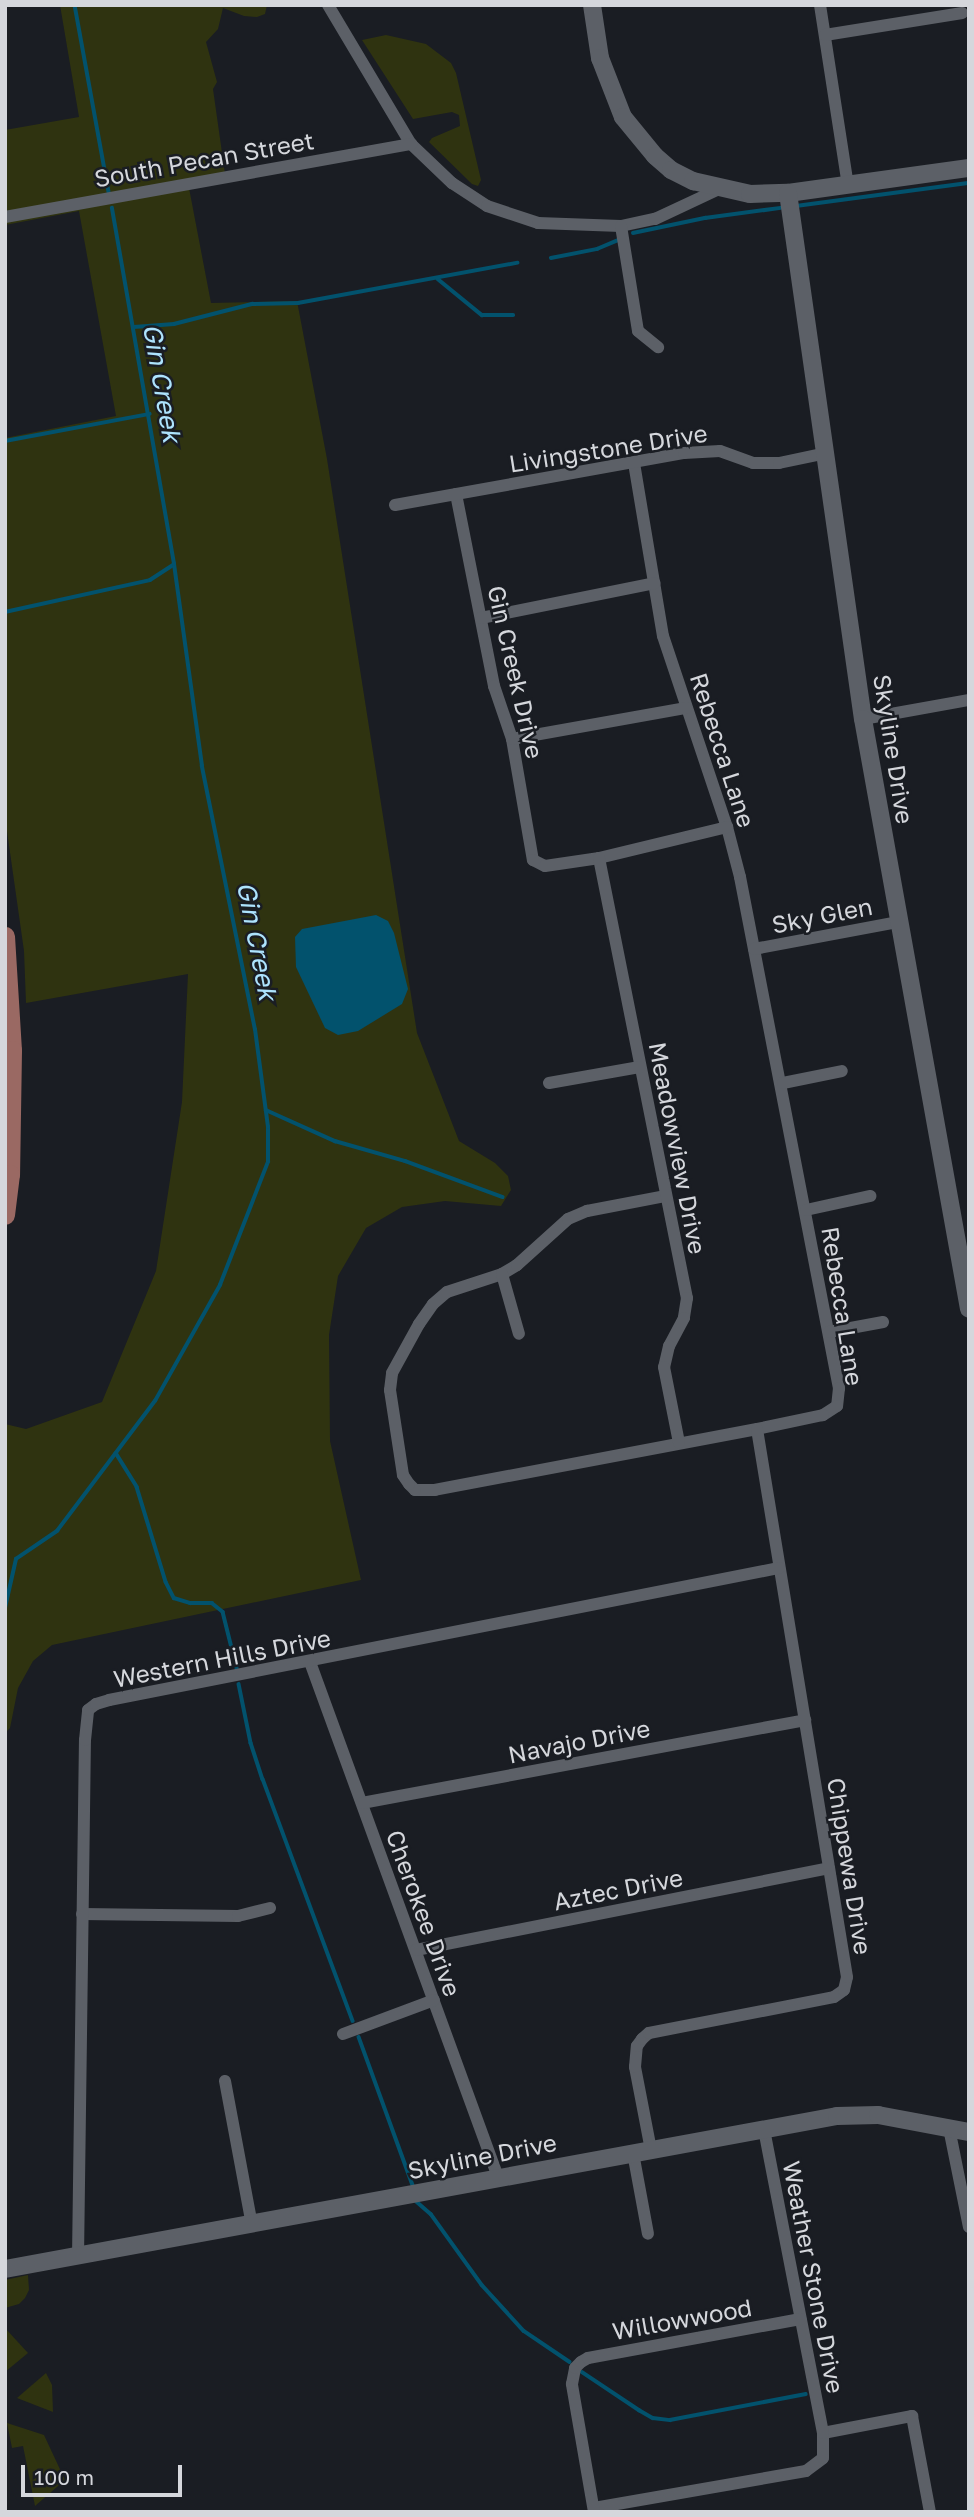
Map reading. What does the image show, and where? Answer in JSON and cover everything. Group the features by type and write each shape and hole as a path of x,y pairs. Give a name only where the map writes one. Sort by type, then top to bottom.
{"main road":[{"path":"5,936 10,1174 5,1215"}],"street":[{"path":"328,5 411,144 452,183 487,206 538,223 621,226 655,219 719,189"},
{"path":"592,5 606,80 615,101 636,137 671,170 719,189 750,194 788,193 969,168"},
{"path":"820,5 848,185"},
{"path":"825,35 966,11"},
{"name":"South Pecan Street","path":"5,217 411,144"},
{"name":"Skyline Drive","path":"788,193 863,719 969,1309"},
{"path":"621,226 638,331 657,347"},
{"name":"Livingstone Drive","path":"395,505 704,451 720,450 753,463 779,463 826,453"},
{"name":"Rebecca Lane","path":"634,463 663,636 727,827 783,1083 839,1388 837,1406 823,1415 757,1429 425,1492 409,1484 403,1475 391,1407 392,1373 433,1304 447,1292 502,1274 517,1265 568,1219 587,1211 665,1196"},
{"name":"Gin Creek Drive","path":"456,494 494,686 512,739 533,860 545,866 599,858"},
{"path":"481,618 654,583"},
{"path":"863,719 969,699"},
{"path":"512,739 686,708"},
{"path":"599,858 727,827"},
{"name":"Meadowview Drive","path":"599,858 687,1298 684,1318 669,1346 664,1367 679,1443"},
{"name":"Sky Glen","path":"754,949 898,922"},
{"path":"549,1083 640,1067"},
{"path":"783,1083 842,1071"},
{"path":"806,1210 870,1196"},
{"path":"502,1274 519,1334"},
{"path":"829,1332 883,1322"},
{"name":"Chippewa Drive","path":"642,2151 634,2056 642,2039 649,2033 834,1997 844,1990 847,1977 757,1429"},
{"name":"Western Hills Drive","path":"78,2258 85,1730 88,1710 109,1700 779,1568"},
{"name":"Cherokee Drive","path":"310,1662 498,2177"},
{"name":"Navajo Drive","path":"362,1803 805,1720"},
{"name":"Aztec Drive","path":"416,1950 829,1868"},
{"path":"82,1914 237,1916 270,1908"},
{"path":"343,2034 434,2000"},
{"path":"225,2081 252,2225"},
{"name":"Skyline Drive","path":"5,2269 78,2258 498,2177 863,2114 969,2132"},
{"path":"949,2127 969,2227"},
{"name":"Weather Stone Drive","path":"764,2129 823,2433"},
{"path":"642,2151 648,2234"},
{"name":"Willowwood","path":"594,2510 572,2384 575,2368 588,2358 800,2319"},
{"path":"594,2510 806,2471 823,2458 823,2433 912,2416 930,2512"}],"green space":[{"path":"60,5 267,5 265,14 257,17 244,16 223,8 218,29 206,42 217,82 213,89 225,174 189,188 211,303 297,301 327,459 417,1033 459,1141 495,1163 508,1176 511,1190 501,1206 445,1201 402,1207 366,1228 338,1276 329,1335 330,1441 361,1580 52,1645 33,1661 18,1688 10,1728 5,1733 5,1424 26,1429 102,1402 156,1271 182,1102 188,974 26,1003 24,951 5,817 5,438 116,416 79,211 5,225 5,130 79,117"},
{"path":"386,35 426,44 451,63 456,73 481,180 478,186 472,184 429,142 432,138 460,126 459,115 452,112 413,119 362,40"},
{"path":"28,2275 29,2290 25,2298 19,2304 5,2308 5,2280"},
{"path":"5,2328 28,2353 5,2372"},
{"path":"46,2373 52,2385 53,2412 17,2398"},
{"path":"7,2423 44,2435 65,2480 35,2506 23,2446 12,2448"}],"water":[{"path":"376,915 388,921 394,933 408,989 402,1004 358,1031 338,1035 325,1028 296,967 295,937 302,929"}],"waterway":[{"name":"Gin Creek","path":"75,5 109,193"},
{"path":"796,206 969,183"},
{"name":"Gin Creek","path":"5,1608 16,1559 57,1531 155,1401 220,1285 268,1162 268,1127 255,1030 202,766 174,564 112,208"},
{"path":"633,233 705,218 780,208"},
{"path":"551,258 597,249 618,240"},
{"path":"134,327 174,324 252,304 298,303 517,263"},
{"path":"438,279 482,315 513,315"},
{"path":"5,441 149,414"},
{"path":"5,612 150,580 173,565"},
{"path":"266,1110 335,1141 405,1161 503,1197"},
{"path":"116,1453 137,1487 166,1582 174,1598 190,1603 212,1603 223,1612 237,1668"},
{"path":"239,1684 251,1743 263,1779 353,2021"},
{"path":"359,2037 413,2185"},
{"path":"416,2201 431,2214 482,2285 524,2331 570,2362"},
{"path":"582,2372 653,2418 670,2420 806,2394"}]}
